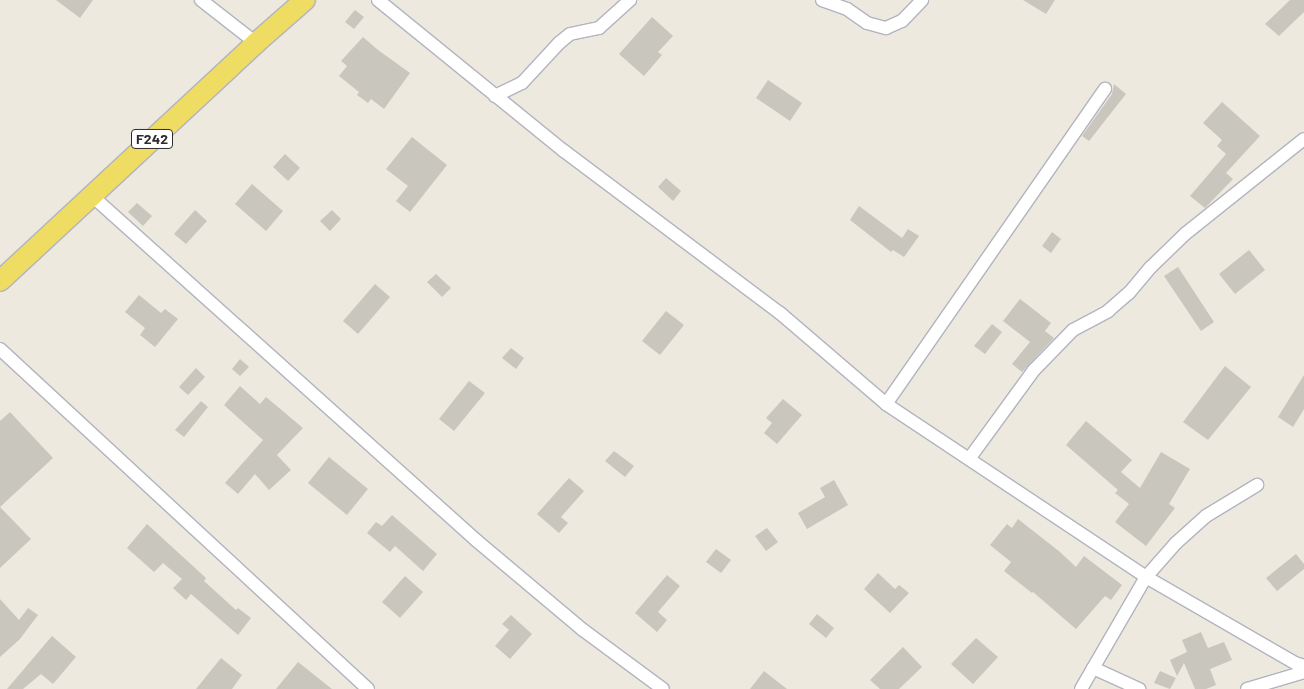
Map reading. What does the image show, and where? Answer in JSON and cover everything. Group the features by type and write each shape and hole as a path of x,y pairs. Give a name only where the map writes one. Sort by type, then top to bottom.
{"main road":[{"name":"F242","path":"0,281 91,195 305,0"}],"street":[{"path":"201,0 256,43"},
{"path":"378,0 564,151 780,312 886,404 1146,577 1295,663 1304,666"},
{"path":"495,96 522,83 559,43 570,34 599,28 630,0"},
{"path":"822,0 846,9 867,23 886,28 902,21 922,0"},
{"path":"886,404 1105,89"},
{"path":"969,460 1034,370 1073,330 1108,311 1130,293 1151,267 1185,234 1304,139"},
{"path":"91,195 478,541 583,630 663,689"},
{"path":"0,349 368,689"},
{"path":"1081,689 1146,577 1176,543 1206,516 1257,485"},
{"path":"1093,668 1139,689"},
{"path":"1247,689 1304,672"}],"building":[{"path":"56,0 93,0 80,18"},
{"path":"1023,0 1055,0 1046,14"},
{"path":"1290,0 1304,0 1304,12 1279,36 1265,24"},
{"path":"355,10 364,17 354,29 345,22"},
{"path":"652,17 673,36 658,52 662,55 644,76 619,54"},
{"path":"363,37 410,73 384,109 371,99 368,103 357,95 359,92 339,76 347,66 341,61"},
{"path":"768,80 802,103 790,121 756,98"},
{"path":"1114,84 1126,94 1089,141 1082,136 1112,94"},
{"path":"1222,102 1260,136 1226,173 1233,179 1205,208 1190,196 1226,154 1217,146 1222,140 1203,123"},
{"path":"412,137 447,165 410,212 396,201 408,186 386,169"},
{"path":"285,154 300,168 288,181 273,167"},
{"path":"666,178 681,191 673,201 658,187"},
{"path":"252,184 283,211 266,231 235,204"},
{"path":"137,203 152,216 143,226 128,212"},
{"path":"859,206 902,238 908,229 919,236 904,257 893,250 891,252 850,220"},
{"path":"195,210 207,221 186,244 174,234"},
{"path":"332,210 341,219 330,231 320,221"},
{"path":"1052,232 1061,239 1051,253 1042,246"},
{"path":"1249,250 1265,270 1235,294 1219,274"},
{"path":"1178,267 1214,322 1201,331 1164,276"},
{"path":"436,274 451,288 442,297 427,282"},
{"path":"375,284 390,297 358,334 343,321"},
{"path":"139,295 161,313 165,309 178,319 155,347 140,335 145,328 125,312"},
{"path":"1020,299 1051,323 1045,331 1054,338 1022,372 1012,364 1030,342 1003,321"},
{"path":"666,311 684,325 660,355 642,341"},
{"path":"992,324 1002,332 985,354 974,346"},
{"path":"511,348 524,358 516,369 502,358"},
{"path":"240,359 249,367 240,376 232,369"},
{"path":"1225,366 1251,387 1208,440 1183,422"},
{"path":"196,368 205,377 188,395 179,387"},
{"path":"1304,375 1304,409 1293,427 1278,417"},
{"path":"469,381 485,393 454,431 439,419"},
{"path":"240,386 260,404 266,397 303,428 277,455 291,470 269,490 255,474 238,494 225,483 263,440 224,405"},
{"path":"783,399 802,415 777,444 764,433 772,423 766,418"},
{"path":"201,401 208,407 184,437 175,430"},
{"path":"10,412 53,458 0,507 0,421"},
{"path":"1086,421 1132,460 1121,472 1140,488 1161,452 1190,469 1169,504 1175,508 1146,546 1115,522 1129,504 1115,493 1118,490 1066,445"},
{"path":"614,451 634,466 625,477 605,461"},
{"path":"329,457 368,489 347,515 308,483"},
{"path":"569,478 584,491 561,517 568,523 559,533 537,514"},
{"path":"834,480 848,505 807,529 798,513 825,497 820,488"},
{"path":"0,507 31,539 0,568"},
{"path":"392,515 437,554 423,571 395,546 390,552 367,533 376,522 382,526"},
{"path":"1018,519 1076,567 1084,556 1122,585 1111,600 1105,596 1076,629 1033,592 1004,571 1011,562 990,545 1007,524 1012,528"},
{"path":"147,524 206,578 204,581 236,610 238,608 251,618 238,635 191,594 186,600 173,588 182,579 163,563 154,572 127,548"},
{"path":"767,528 778,542 766,551 755,536"},
{"path":"716,549 731,560 721,573 706,562"},
{"path":"1296,554 1304,564 1304,569 1277,591 1266,578"},
{"path":"878,573 895,589 899,585 909,593 890,613 864,589"},
{"path":"667,575 680,586 658,612 667,620 657,632 635,613"},
{"path":"405,576 423,592 400,618 382,602"},
{"path":"0,599 19,620 28,608 38,615 20,639 0,657"},
{"path":"817,614 834,628 826,638 809,624"},
{"path":"511,615 532,634 510,659 495,646 509,630 502,624"},
{"path":"1201,632 1208,648 1224,642 1232,660 1210,669 1216,685 1206,689 1195,689 1184,663 1177,676 1170,660 1187,652 1182,640"},
{"path":"52,636 76,657 53,684 41,674 23,689 7,689"},
{"path":"976,638 998,657 973,684 951,664"},
{"path":"903,647 922,667 899,689 880,689 870,680"},
{"path":"221,658 242,675 232,689 196,689"},
{"path":"298,662 332,689 276,689"},
{"path":"764,671 787,689 750,689"},
{"path":"1160,671 1176,678 1170,689 1154,683"}]}
